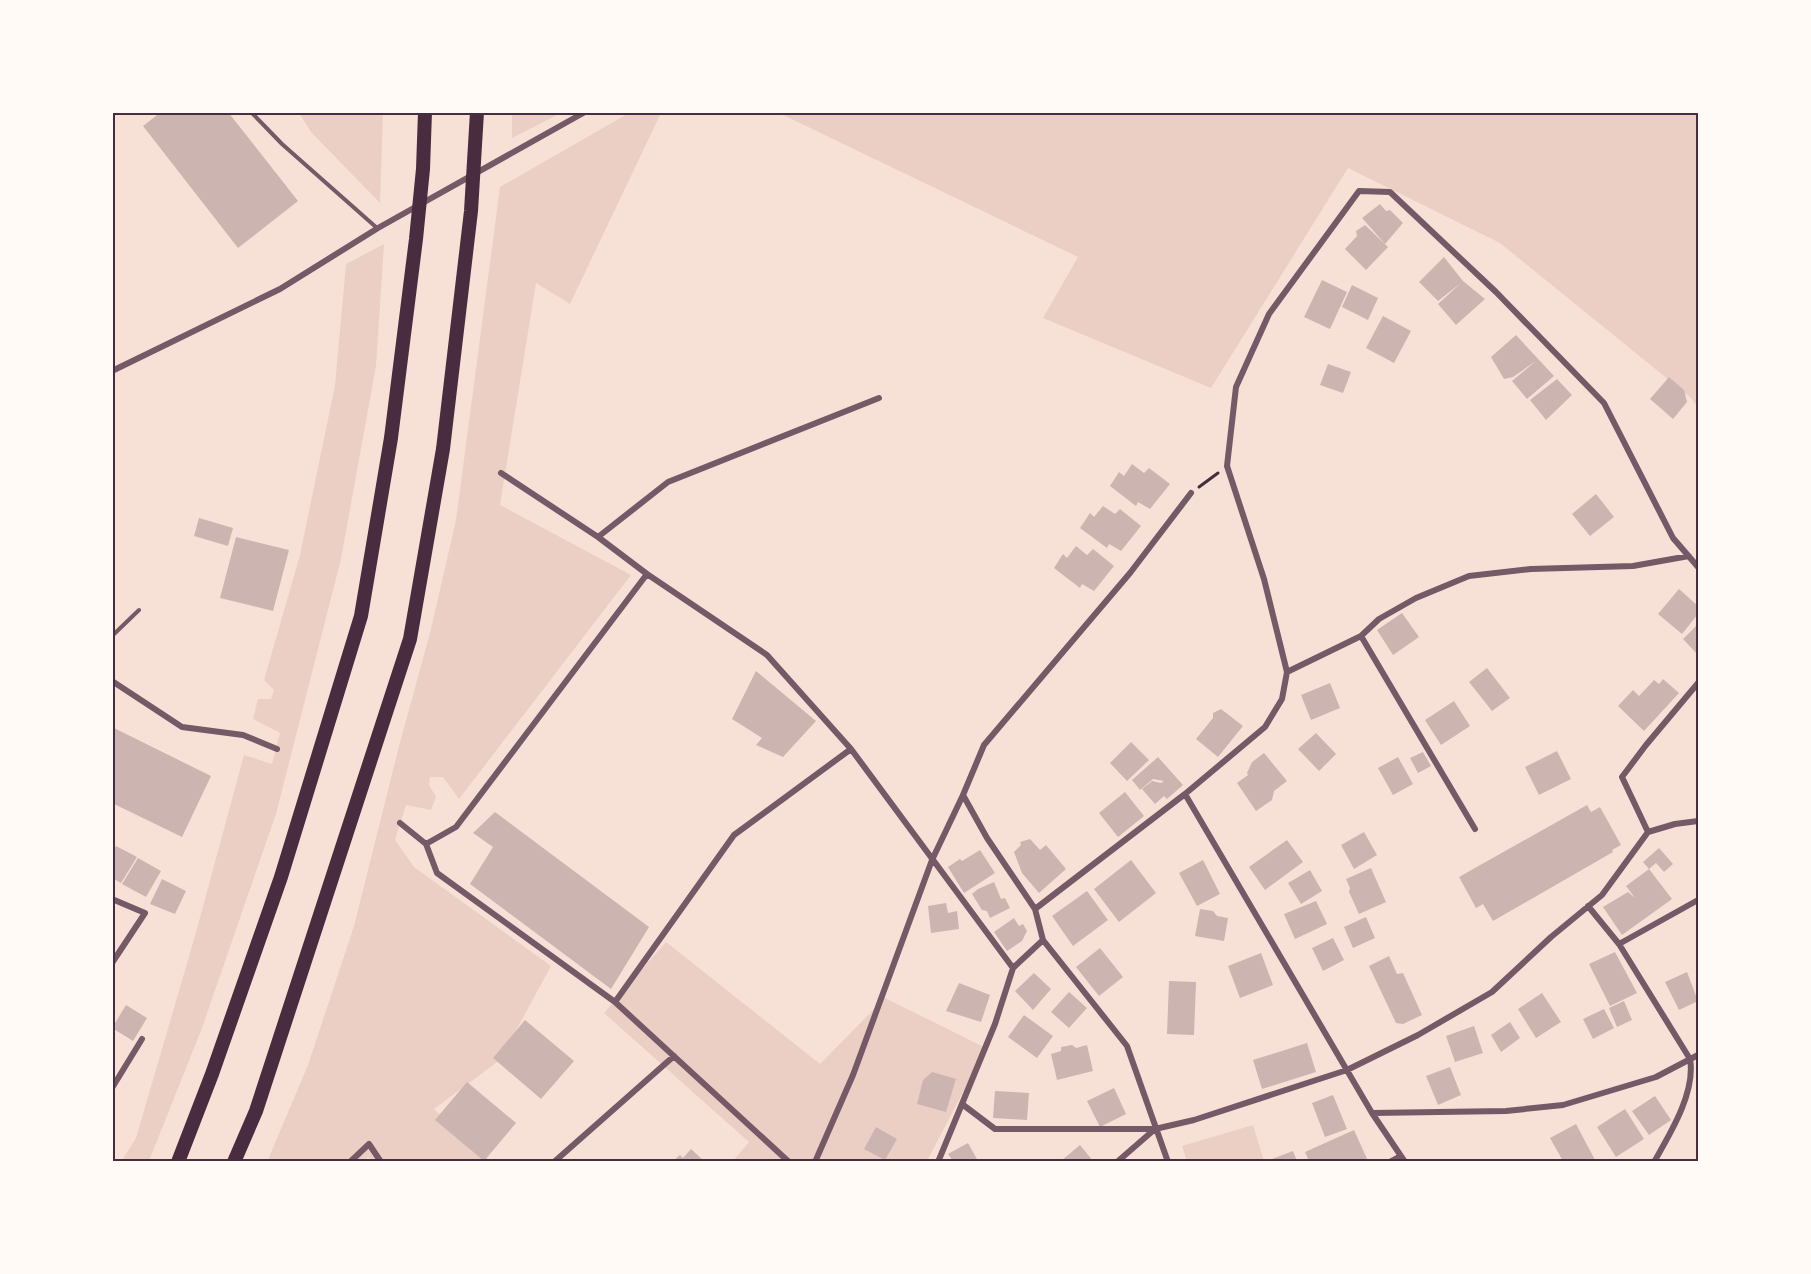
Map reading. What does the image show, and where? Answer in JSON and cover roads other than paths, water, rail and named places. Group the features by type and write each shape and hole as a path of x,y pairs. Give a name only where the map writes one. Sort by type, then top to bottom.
{"highway":[{"path":"178,1161 212,1074 281,877 361,616 391,438 416,239 423,169 425,112"},
{"path":"234,1161 256,1111 410,639 443,449 471,211 477,112"}],"street":[{"path":"112,371 280,290 378,228 585,112"},
{"path":"1035,909 1185,794 1265,727 1282,699 1287,672 1264,579 1227,466 1236,387 1269,314 1359,191 1390,192 1496,292 1604,403 1673,538 1698,567"},
{"path":"597,537 668,482 879,398"},
{"path":"501,473 767,655 851,749 1013,968"},
{"path":"815,1161 852,1075 932,860 984,745 1130,573 1191,493"},
{"path":"1287,672 1361,636 1379,619 1416,598 1469,576 1531,569 1633,566 1689,556"},
{"path":"426,844 456,827 647,574"},
{"path":"1361,636 1475,829"},
{"path":"112,681 182,727 243,735 277,749"},
{"path":"1648,832 1622,777 1698,682"},
{"path":"615,1002 734,835 851,749"},
{"path":"1185,794 1372,1113 1403,1159 1390,1161"},
{"path":"963,795 987,838 1035,909 1043,940 1127,1046 1168,1161"},
{"path":"962,1104 995,1129 1155,1129 1194,1120 1347,1070 1418,1035 1492,992 1551,937 1602,895 1648,832 1675,824 1698,821"},
{"path":"400,823 426,844 437,873 615,1002 789,1161"},
{"path":"112,899 145,913 112,963"},
{"path":"1619,944 1698,900"},
{"path":"1588,906 1619,944 1689,1059 1691,1066 1682,1106 1671,1133 1654,1161"},
{"path":"938,1161 995,1024 1013,968 1043,940"},
{"path":"112,1088 142,1039"},
{"path":"1372,1113 1506,1111 1563,1105 1656,1077 1698,1055"},
{"path":"554,1161 674,1056"},
{"path":"1117,1161 1155,1129"},
{"path":"350,1161 369,1144 381,1161"}],"lane":[{"path":"251,112 282,144 378,228"},
{"path":"112,636 139,610"}]}
